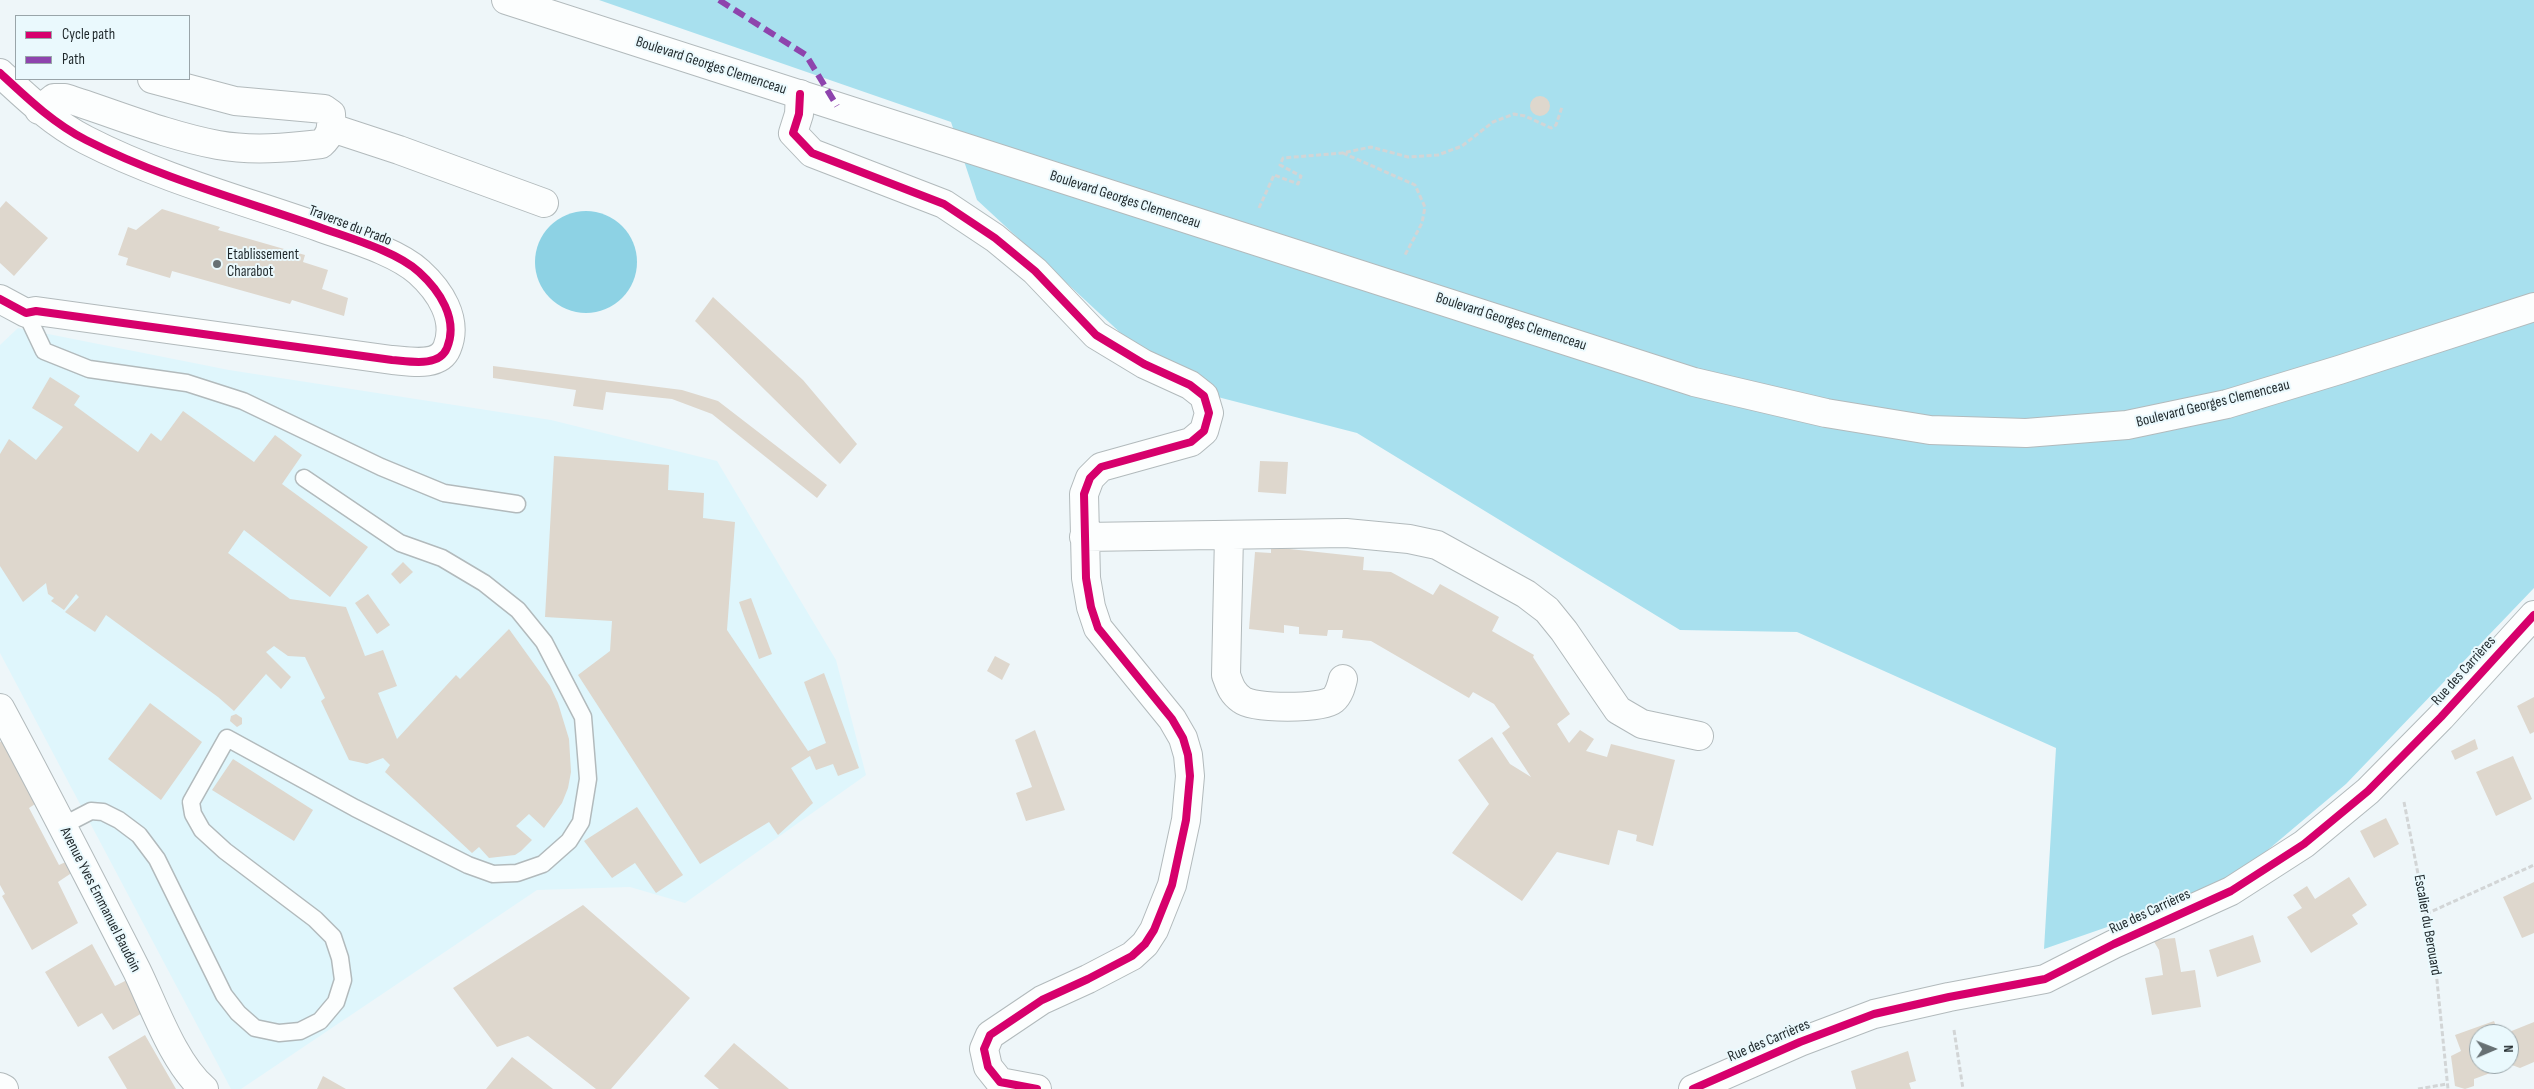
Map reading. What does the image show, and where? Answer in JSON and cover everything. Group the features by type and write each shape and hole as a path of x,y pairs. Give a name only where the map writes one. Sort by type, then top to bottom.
{"street":[{"name":"Boulevard Georges Clemenceau","path":"506,0 1247,240 1392,283 1694,382 1826,414 1930,430 2026,433 2127,425 2227,404 2348,368 2534,308"},
{"name":"Traverse du Prado","path":"0,73 39,110 85,140 147,166 379,248 418,270 440,295 448,312 450,331 447,349 440,357 428,362 414,362 36,311 26,313 0,299"},
{"path":"39,110 54,98 65,98 149,127 219,145 261,148 321,144 327,138 332,128 331,114 324,109 235,101 156,80"},
{"path":"800,94 799,114 793,133 812,153 944,204 995,238 1028,266 1096,335 1144,364 1190,385 1204,396 1209,413 1204,431 1192,442 1101,467 1090,478 1084,494 1084,537 1090,606 1098,628 1172,719 1183,738 1190,776 1186,820 1172,885 1154,930 1145,944 1132,956 1097,975 1042,1000 990,1035 984,1049 988,1067 1000,1082 1037,1089"},
{"path":"332,128 399,150 544,203"},
{"path":"1084,537 1346,533 1409,539 1437,545 1526,594 1546,610 1564,630 1618,710 1642,724 1700,736"},
{"path":"1229,535 1226,675 1232,692 1244,702 1263,705 1318,706 1332,700 1340,689 1343,679"},
{"name":"Rue des Carrières","path":"1692,1089 1800,1042 1874,1014 1949,997 2045,979 2114,944 2231,891 2304,844 2368,791 2441,717 2534,614"},
{"name":"Avenue Yves Emmanuel Baudoin","path":"0,708 137,972 171,1044 196,1083 204,1089"},
{"path":"0,1087 4,1089"}],"lane":[{"path":"26,313 44,350 89,369 186,384 243,401 381,467 444,492 517,504"},
{"path":"62,826 91,811 103,812 119,820 139,835 157,860 224,995 238,1013 255,1028 279,1033 300,1031 320,1021 336,1002 343,980 340,958 333,937 315,919 225,851 202,830 194,814 191,802 226,738 355,808 468,865 493,874 517,873 543,864 569,841 581,822 588,779 583,717 568,683 544,642 518,610 484,583 442,558 400,543 304,478"}],"path":[{"path":"1247,240 1274,175 1298,184 1301,176 1280,166 1284,158 1342,153 1371,147 1408,157 1438,155 1462,146 1493,122 1514,114 1525,116 1551,128 1556,125 1562,108"},
{"path":"1342,153 1415,185 1425,208 1422,223 1413,236 1392,283"},
{"path":"2426,914 2534,865"},
{"path":"1949,997 1963,1089"},
{"path":"2418,1089 2447,1084"}],"shaded area":[{"path":"599,0 2534,0 2534,588 2346,784 2225,886 2044,949 2056,748 1797,632 1680,630 1357,433 1179,387 977,200 951,122"},
{"path":"586,211 596,212 615,219 629,233 636,252 636,272 629,291 615,305 596,312 586,313 576,312 557,305 543,291 536,272 535,262 536,252 543,233 557,219 576,212"},
{"path":"18,328 229,370 551,420 717,461 836,660 866,775 685,903 630,887 537,890 241,1089 231,1089 0,653 0,345"}],"building":[{"path":"1540,96 1547,99 1550,106 1547,113 1540,116 1533,113 1530,106 1533,99"},
{"path":"6,201 48,238 14,276 0,263 0,208"},
{"name":"Etablissement Charabot","path":"162,209 220,227 218,230 305,255 303,262 328,270 322,289 348,298 344,316 292,300 290,304 172,271 170,278 126,265 128,258 118,255 128,227 136,230"},
{"path":"713,297 803,380 857,444 840,464 695,321"},
{"path":"493,366 682,390 718,401 827,485 817,498 712,414 672,399 606,392 603,410 573,406 576,390 493,378"},
{"path":"50,377 80,396 74,405 138,452 151,433 161,441 183,411 254,462 275,435 302,455 282,484 368,547 330,597 244,530 228,553 290,599 346,607 365,656 383,650 397,686 378,693 397,739 456,675 460,679 509,629 550,686 558,703 569,739 571,772 568,788 562,803 544,828 529,814 516,826 532,840 521,851 515,855 489,858 479,847 472,853 385,772 390,765 383,758 367,764 349,760 321,701 325,698 305,657 288,656 274,646 266,652 291,677 281,689 266,674 234,711 218,697 106,615 95,632 65,612 79,597 76,594 64,610 51,601 54,598 48,594 46,583 23,602 0,566 0,454 9,439 36,460 63,427 32,408"},
{"path":"554,456 669,465 668,490 704,493 703,518 735,522 727,630 808,751 826,743 804,682 824,673 859,768 838,776 833,764 816,770 810,756 791,768 813,803 778,835 769,822 700,864 578,675 610,651 612,621 545,617"},
{"path":"1260,461 1288,462 1286,494 1258,492"},
{"path":"1271,547 1364,557 1363,570 1391,572 1433,595 1440,584 1499,617 1492,631 1534,655 1533,657 1570,714 1557,724 1569,743 1580,730 1594,739 1586,751 1607,757 1611,744 1675,760 1653,846 1636,841 1637,835 1618,830 1609,865 1557,852 1522,901 1452,853 1489,804 1458,760 1492,737 1510,764 1531,777 1502,733 1510,727 1494,704 1473,692 1469,698 1371,641 1342,638 1343,630 1328,630 1327,636 1299,634 1299,627 1284,625 1284,633 1249,629 1255,552 1271,553"},
{"path":"403,562 413,572 400,584 391,574"},
{"path":"368,594 390,625 377,634 355,603"},
{"path":"751,598 772,654 759,659 739,602"},
{"path":"995,656 1010,664 1002,680 987,671"},
{"path":"2534,697 2534,732 2530,734 2517,706"},
{"path":"150,703 202,742 161,800 108,759"},
{"path":"236,714 242,718 242,724 237,727 230,721 231,716"},
{"path":"1035,730 1065,810 1026,821 1016,793 1032,787 1015,740"},
{"path":"5,739 38,802 29,808 59,865 68,861 73,872 58,882 78,923 32,950 2,896 5,894 0,885 0,742"},
{"path":"2475,739 2478,749 2455,760 2451,751"},
{"path":"2513,756 2532,799 2496,816 2476,772"},
{"path":"233,759 313,810 294,841 212,790"},
{"path":"637,807 683,875 656,893 635,863 612,878 584,841"},
{"path":"2386,818 2399,844 2374,858 2360,831"},
{"path":"2349,877 2367,905 2352,915 2358,924 2311,953 2287,917 2302,908 2293,895 2307,886 2315,899"},
{"path":"2534,882 2534,933 2522,938 2503,897"},
{"path":"583,905 690,998 611,1089 596,1089 528,1036 497,1047 453,988"},
{"path":"2253,935 2261,962 2217,977 2209,950"},
{"path":"2175,938 2181,972 2195,970 2201,1007 2152,1015 2145,978 2163,975 2159,950 2153,940"},
{"path":"92,944 115,986 127,980 144,1012 113,1030 102,1013 78,1027 45,972"},
{"path":"2534,1022 2534,1062 2520,1068 2519,1028"},
{"path":"2469,1030 2469,1074 2488,1074 2474,1079 2474,1086 2465,1089 2455,1086 2451,1056 2461,1051 2455,1035"},
{"path":"145,1035 176,1089 127,1089 108,1057"},
{"path":"734,1043 789,1089 719,1089 704,1076"},
{"path":"1908,1051 1916,1081 1909,1083 1911,1089 1856,1089 1851,1071"},
{"path":"512,1057 553,1089 486,1089"},
{"path":"323,1076 346,1089 317,1089"}],"marked path":[{"path":"719,0 806,55 837,106"}],"cycle path":[{"path":"0,73 62,126 114,154 201,188 385,251 409,264 426,279 440,296 449,316 450,337 443,354 430,361 392,360 36,311 26,313 0,299"},
{"path":"800,94 799,114 793,133 812,153 944,204 995,238 1035,271 1096,335 1144,364 1190,385 1204,396 1209,413 1204,431 1191,442 1101,467 1090,478 1084,494 1086,578 1091,607 1098,628 1172,719 1183,738 1188,755 1190,776 1186,820 1172,885 1154,930 1145,944 1132,956 1042,1000 990,1035 984,1049 988,1067 1000,1082 1037,1089"},
{"path":"1693,1089 1800,1042 1874,1014 1949,997 2045,979 2114,944 2231,891 2304,844 2368,791 2441,717 2534,615"}],"place":[{"name":"Etablissement Charabot","path":"217,264"}]}
